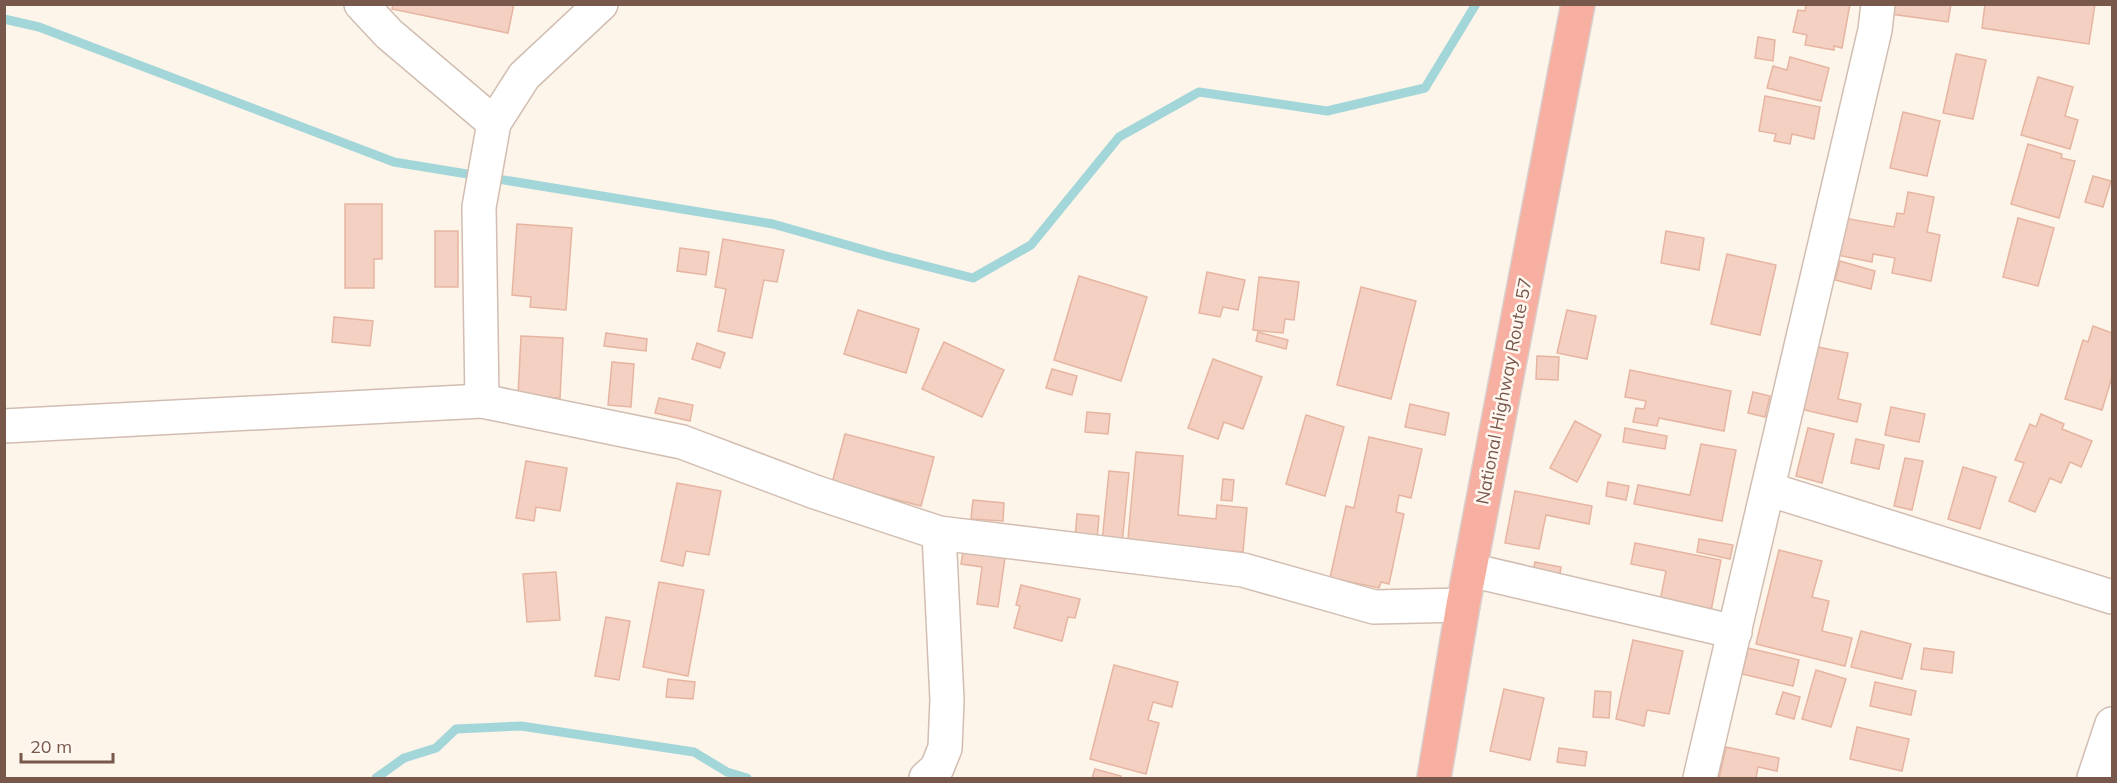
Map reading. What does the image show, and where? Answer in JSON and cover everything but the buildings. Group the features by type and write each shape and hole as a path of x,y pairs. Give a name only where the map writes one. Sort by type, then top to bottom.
{"highway":[{"name":"National Highway Route 57","path":"1434,778 1463,605 1578,4"}],"street":[{"path":"362,4 389,34 494,123"},
{"path":"482,401 479,207 494,123 524,76 601,4"},
{"path":"1700,778 1875,30 1878,4"},
{"path":"4,426 482,401 682,442 815,492 939,533 1243,570 1374,607 1463,605"},
{"path":"1768,489 2112,597"},
{"path":"926,778 937,768 945,748 947,700 939,533"},
{"path":"1470,570 1735,632"},
{"path":"2094,778 2112,724"}],"waterway":[{"path":"4,19 39,27 394,162 773,224 973,278 1031,245 1119,137 1199,92 1327,111 1425,88 1476,4"},
{"path":"376,778 404,758 436,748 456,729 521,726 694,752 727,772 747,778"}]}
